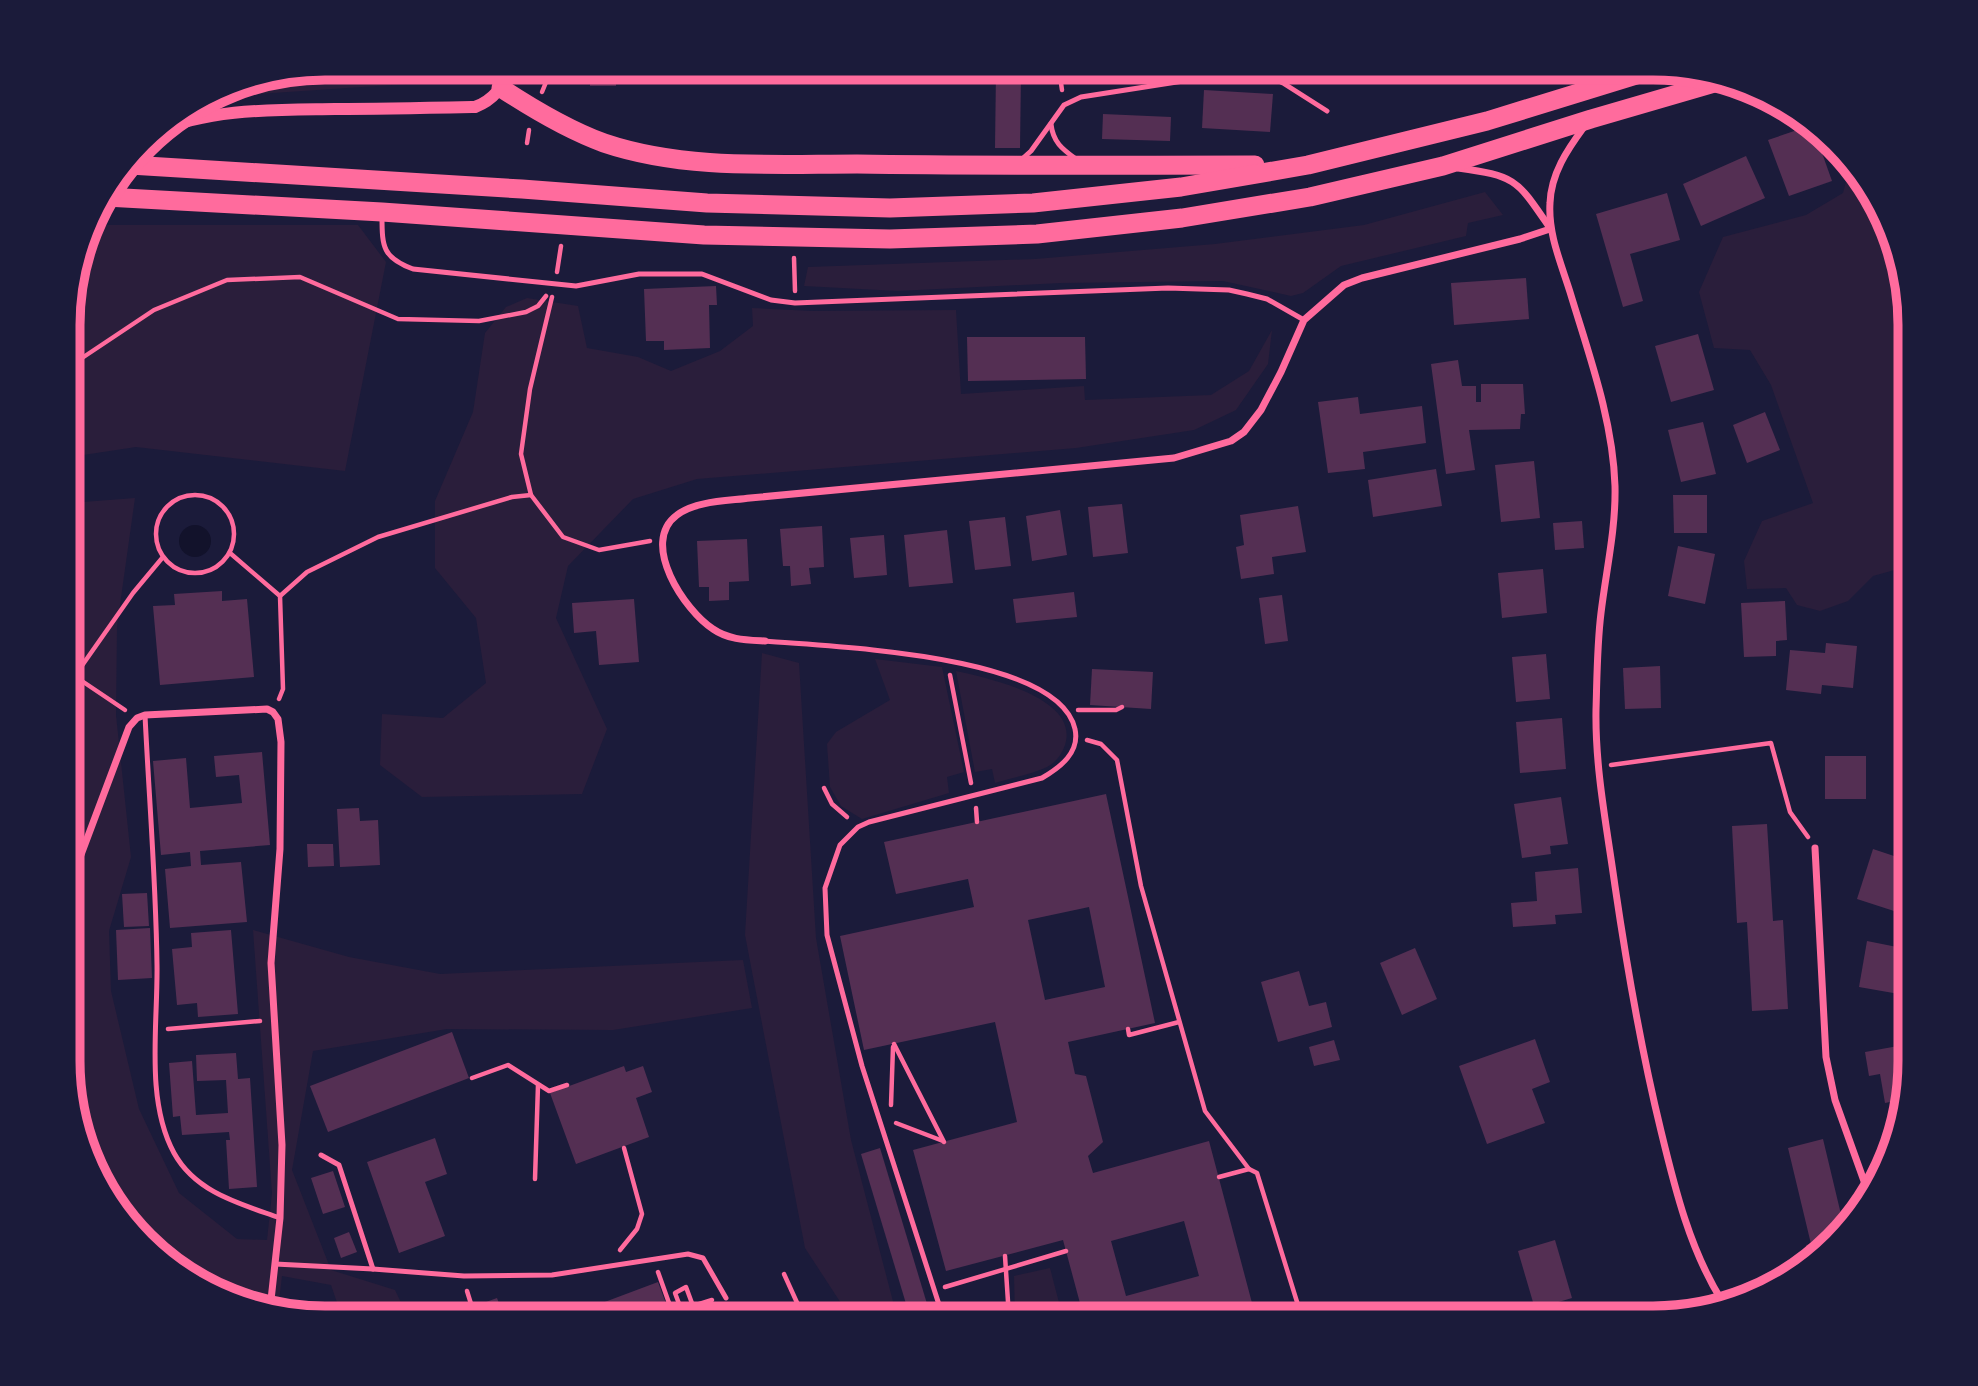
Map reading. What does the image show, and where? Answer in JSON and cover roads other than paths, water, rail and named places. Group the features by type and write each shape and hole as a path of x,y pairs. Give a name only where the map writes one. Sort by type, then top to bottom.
{"highway":[{"path":"140,166 707,203 890,208 1033,203 1181,187 1308,164 1487,121 1617,81"},
{"path":"117,198 382,212 704,235 890,239 1037,234 1172,219 1310,197 1443,166 1704,86"},
{"path":"501,88 535,110 603,142 643,153 711,163 1014,166 1308,164"}],"street":[{"path":"192,121 280,110 475,107 486,103 505,80"},
{"path":"1591,119 1569,147 1555,175 1550,202 1550,229 1590,358 1610,434 1615,486 1613,527 1601,617 1596,714 1600,766 1630,988 1644,1060 1673,1184 1692,1239 1719,1296"},
{"path":"1443,166 1493,173 1514,181 1550,229"},
{"path":"765,641 727,637 697,617 683,601 669,574 664,539 672,519 686,509 750,498 1174,457 1231,440 1244,432 1261,410 1304,320 1344,285 1362,278 1520,240 1550,229"},
{"path":"81,856 129,727 141,716 267,709 273,712 278,719 281,742 280,849 271,963 282,1145 280,1218 271,1299"},
{"path":"1815,848 1826,1057 1835,1101 1865,1183"}],"lane":[{"path":"1014,166 1031,152 1064,105 1081,97 1186,81"},
{"path":"1278,81 1327,111"},
{"path":"1051,124 1052,136 1058,146 1085,166"},
{"path":"382,212 382,240 388,254 395,262 413,269 576,286 639,274 702,274 771,300 795,303 1168,288 1229,290 1266,299 1304,320"},
{"path":"765,641 947,660 1000,672 1040,688 1067,710 1073,722 1076,737 1073,750 1065,762 1042,778 858,827 841,845 825,888 827,935 862,1066 939,1305"},
{"path":"141,716 158,964 156,1061 161,1121 175,1154 195,1181 228,1200 280,1218"},
{"path":"321,1155 339,1165 373,1269"},
{"path":"275,1264 464,1276 552,1275 688,1254 703,1258 726,1298"}]}
